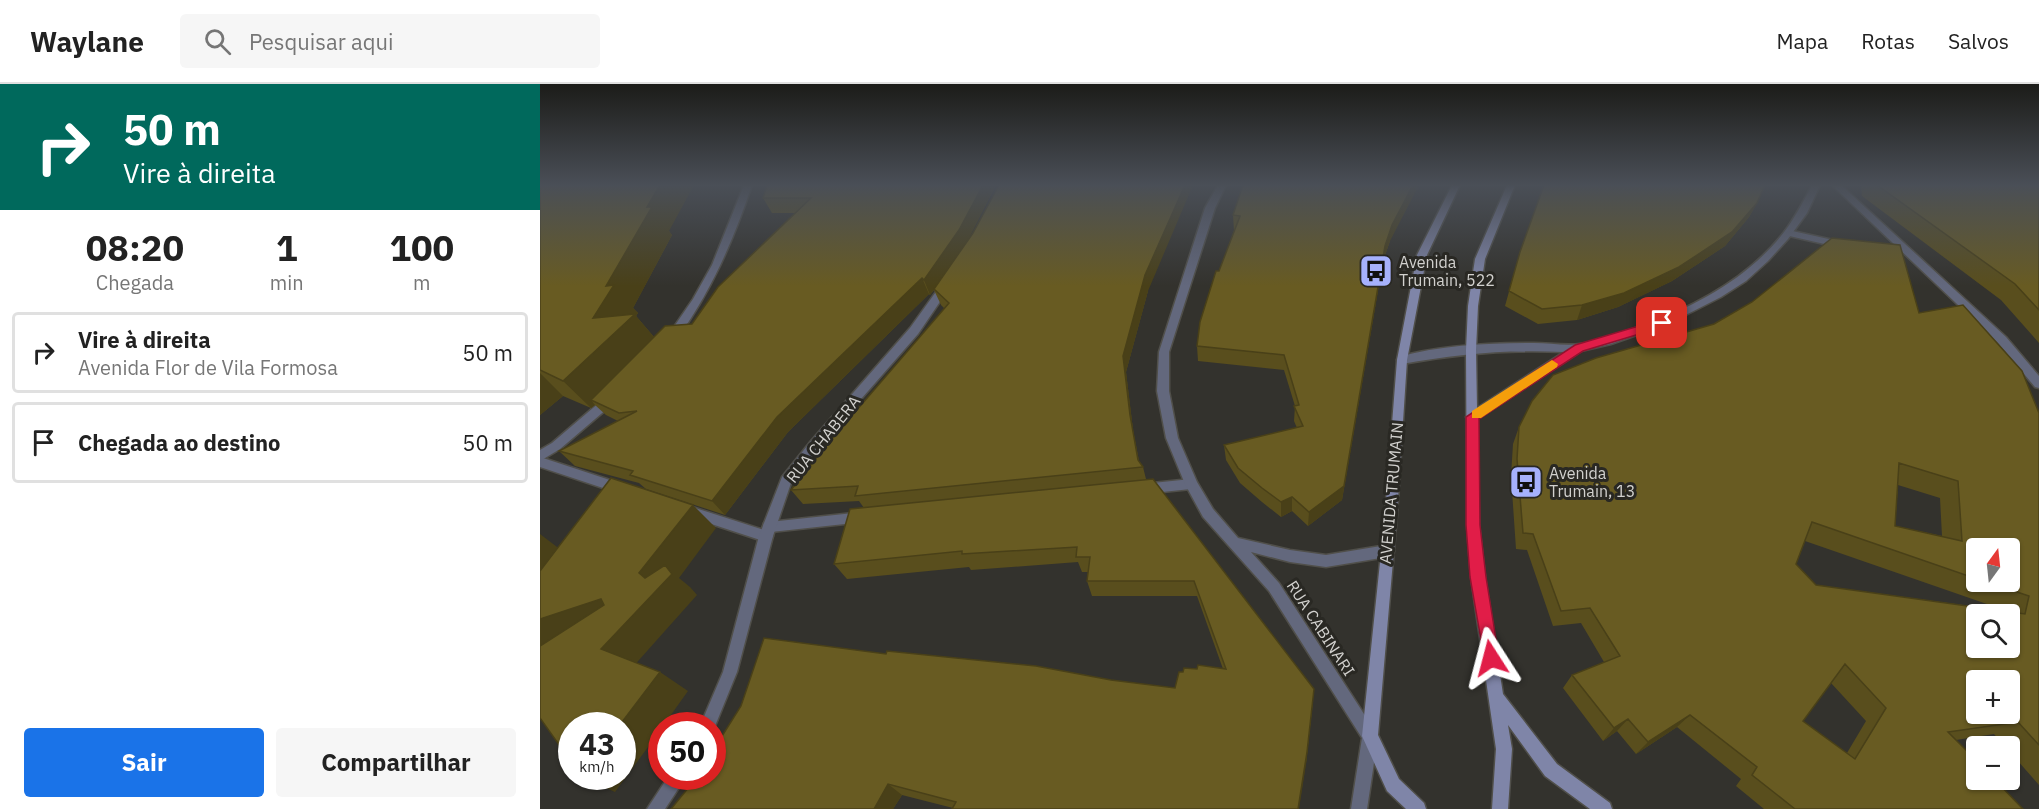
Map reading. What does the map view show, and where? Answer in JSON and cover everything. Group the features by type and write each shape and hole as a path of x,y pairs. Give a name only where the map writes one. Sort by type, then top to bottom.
{"main road":[{"name":"AVENIDA TRUMAIN","path":"1370,736 1402,360 1422,255 1440,219"},
{"path":"1497,219 1480,259 1473,306 1471,350 1473,525 1478,577 1504,749 1500,809"},
{"path":"1497,698 1551,770 1604,809"},
{"path":"1370,736 1392,785 1418,809"}],"street":[{"path":"661,350 708,286 736,219"},
{"name":"RUA CABINARI","path":"1207,219 1164,352 1163,391 1172,438 1191,484 1208,513 1274,587 1370,736"},
{"path":"1402,360 1471,350 1579,348 1662,323 1698,309 1737,282 1764,259 1798,219"},
{"path":"1871,219 2002,340 2039,384"},
{"path":"1788,233 1858,249"},
{"path":"1902,261 1922,268"},
{"name":"RUA CHABERA","path":"714,712 730,672 767,531 786,481 815,444 914,331 953,275"},
{"path":"1472,417 1579,348"},
{"path":"540,456 556,446 621,389"},
{"path":"540,462 630,492"},
{"path":"1129,491 1191,484"},
{"path":"675,506 767,531 873,516"},
{"name":"RUA CABINARI","path":"1237,543 1290,556 1326,561 1387,551"},
{"name":"AVENIDA TRUMAIN","path":"1359,809 1370,736"},
{"path":"655,809 669,790"}],"building":[{"path":"540,219 645,219 606,286 614,285 593,318 635,314 563,381 540,370"},
{"path":"789,219 965,219 924,280 922,278 777,417 712,501 630,475 633,471 559,451 637,411 619,413 591,400 665,326 692,324 718,287"},
{"path":"981,219 1170,219 1145,275 1123,356 1138,460 1143,467 855,496 858,486 791,490 824,448 949,303 934,289"},
{"path":"1239,219 1395,219 1385,246 1344,486 1309,512 1292,497 1281,502 1262,488 1238,468 1224,445 1303,426 1294,406 1299,405 1284,355 1197,346 1200,322 1216,271 1219,271"},
{"path":"1532,219 1743,219 1732,232 1679,267 1624,293 1582,305 1542,309 1509,291"},
{"path":"1924,219 2039,219 2039,310 2015,284"},
{"path":"1832,238 1900,245 1919,313 1963,305 2022,371 2039,413 2039,745 2020,724 2020,670 1966,670 1966,724 2004,724 1948,732 1966,750 1966,790 2005,790 2023,809 1795,809 1752,775 1757,767 1690,715 1648,742 1628,719 1614,728 1572,675 1620,656 1590,608 1561,611 1533,534 1523,533 1517,459 1519,427 1532,401 1553,375 1596,358 1714,324 1752,302","holes":["1899,463 1958,481 1962,541 1895,526","1812,522 1966,575 1966,538 2020,538 2020,592 2017,592 2029,596 2025,614 2020,613 2020,658 1966,658 1966,606 1816,585 1796,564","1845,664 1886,708 1855,759 1803,721"]},
{"path":"611,478 693,505 639,573 645,578 665,565 672,574 601,649 660,672 630,712 558,712 558,743 540,718 540,646 604,605 601,599 540,619 540,571"},
{"path":"1153,479 1314,689 1298,809 952,809 956,802 888,784 874,809 671,809 687,790 726,790 726,730 741,706 764,638 886,654 887,651 1036,666 1111,680 1175,688 1179,672 1183,672 1184,668 1197,669 1198,665 1226,669 1194,581 1087,581 1090,557 1076,557 1077,547 962,554 962,551 834,564 850,509"}],"slow traffic":[{"path":"1476,415 1552,364"}],"place":[{"name":"Avenida Trumain, 522","path":"1376,271"},
{"name":"Avenida Trumain, 13","path":"1526,482"}],"route":[{"path":"1491,658 1478,577 1473,525 1472,417 1579,348 1662,323"}]}
